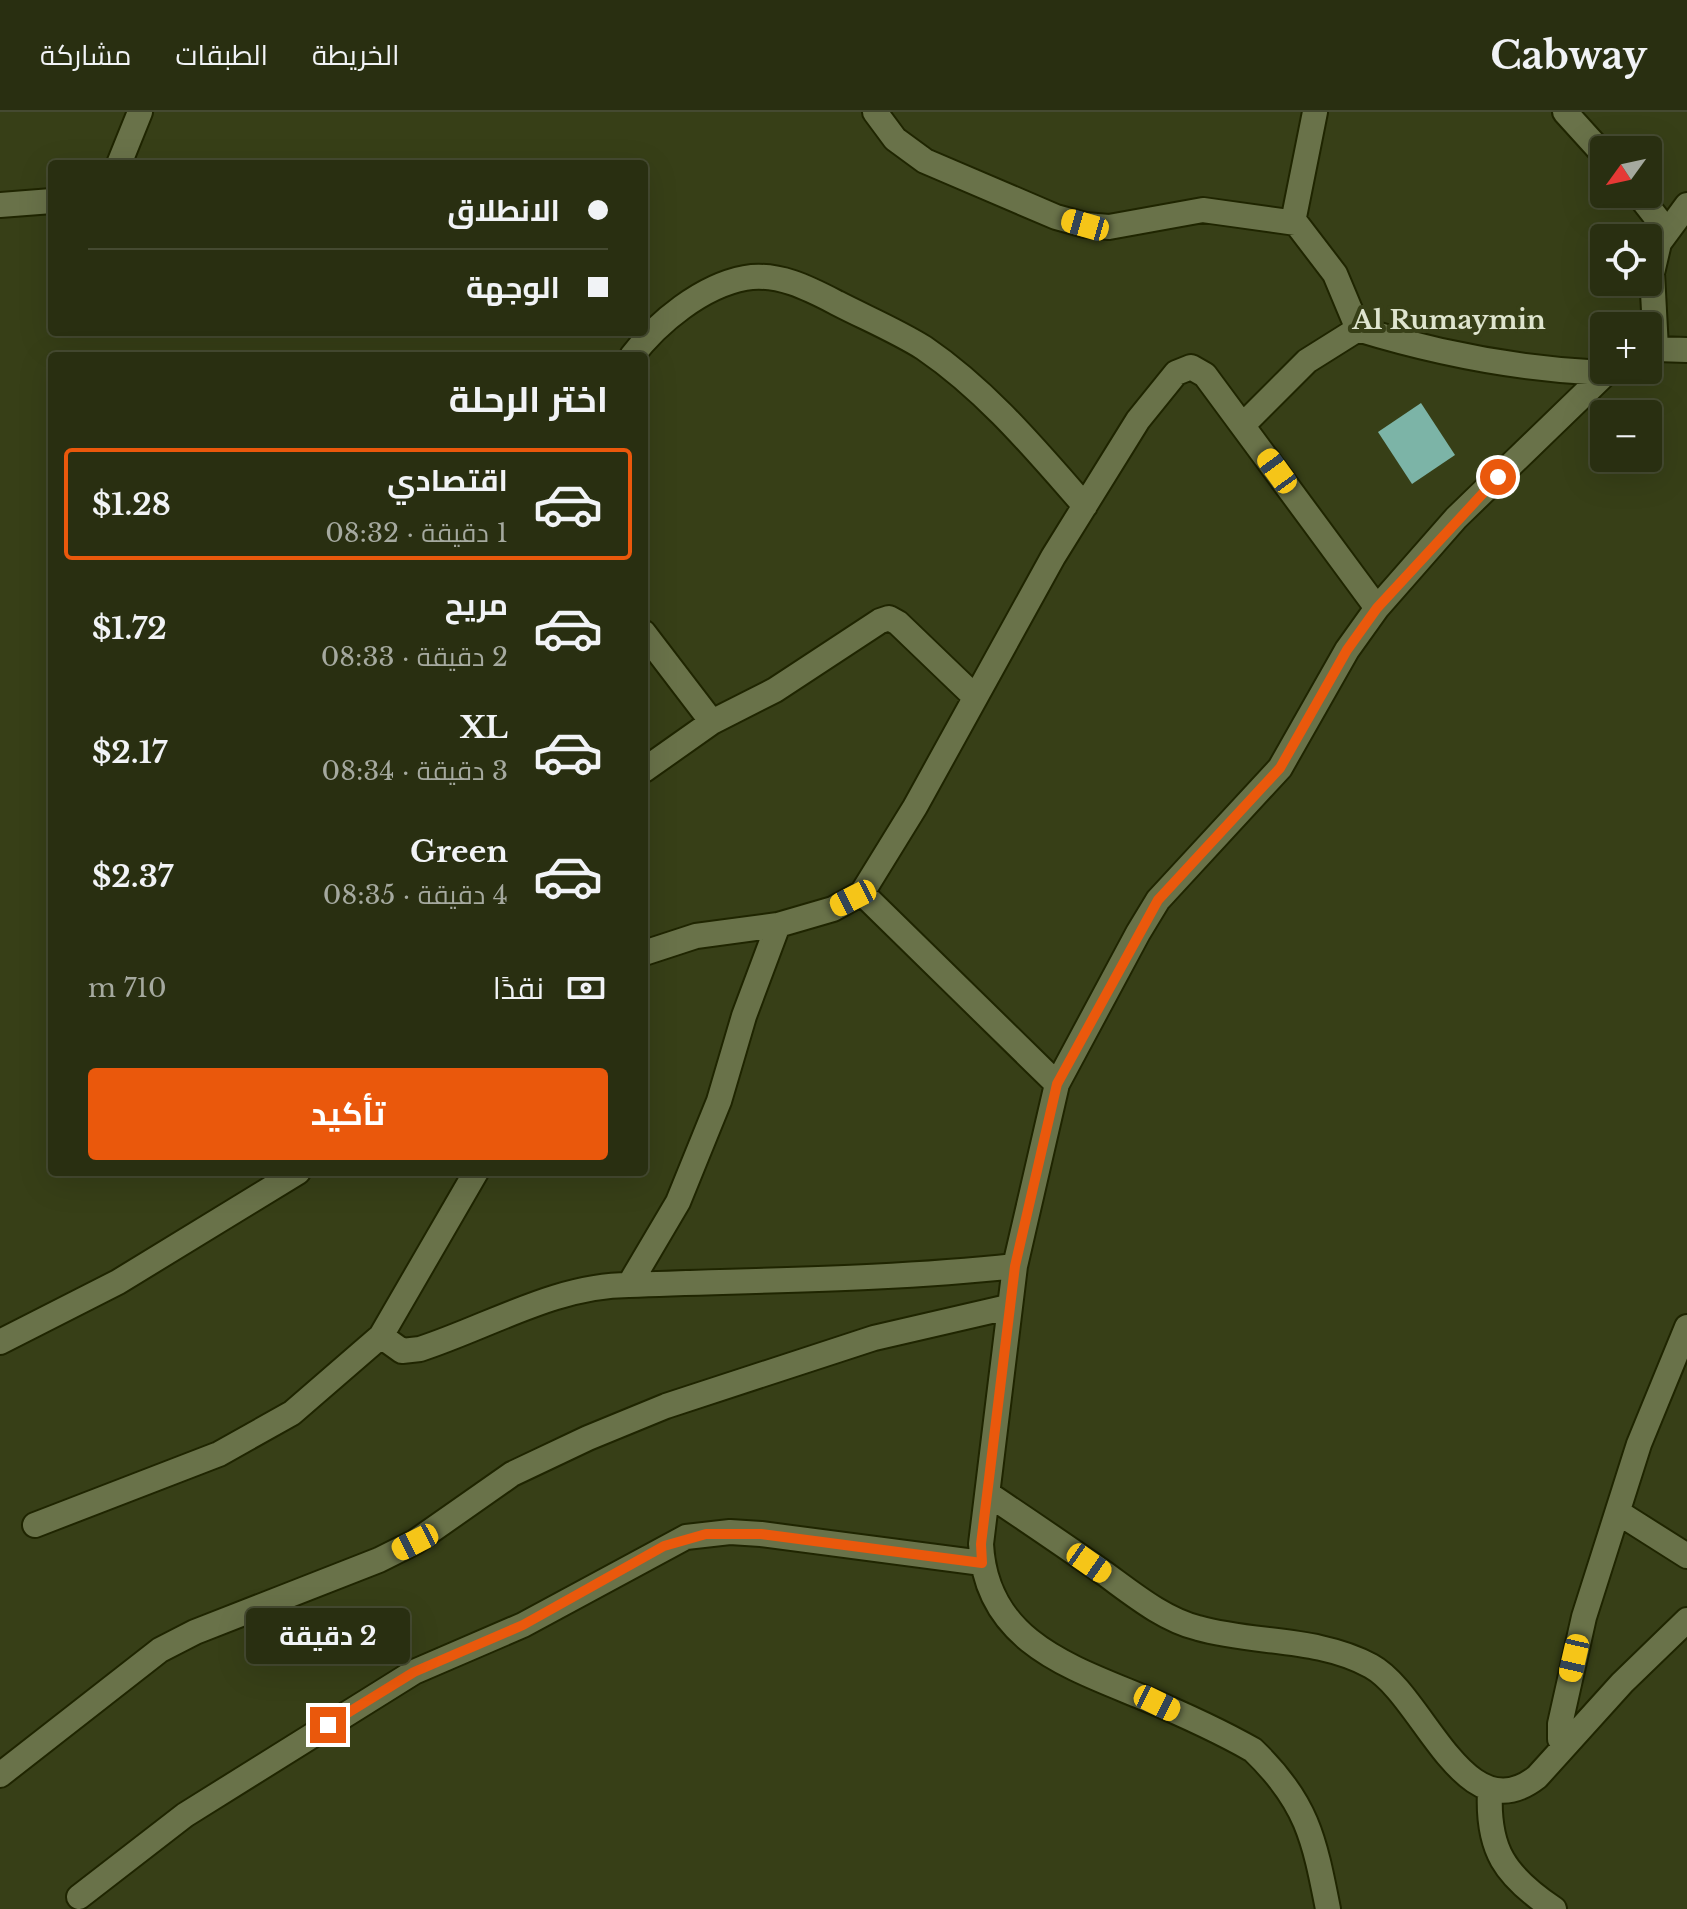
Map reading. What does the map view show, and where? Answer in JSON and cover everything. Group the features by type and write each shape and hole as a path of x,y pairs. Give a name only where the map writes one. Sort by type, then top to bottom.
{"street":[{"path":"121,160 140,112"},
{"path":"875,112 895,139 925,161 1056,217 1085,225 1109,227 1203,210 1293,222 1335,274 1358,329 1404,344 1527,366 1590,371"},
{"path":"1293,222 1315,112"},
{"path":"1565,112 1590,140"},
{"path":"0,205 48,201"},
{"path":"1652,312 1652,273 1659,243 1687,205"},
{"path":"1649,208 1667,231"},
{"path":"635,352 678,311 720,286 746,277 774,277 807,288 923,348 955,372 990,402 1085,506"},
{"path":"1243,425 1307,361 1358,329"},
{"path":"1662,351 1687,350"},
{"path":"648,952 696,936 778,925 833,909 862,893 915,807 974,696 1085,506 1138,420 1176,373 1191,367 1205,375 1377,608"},
{"path":"1328,1909 1315,1841 1299,1805 1277,1773 1242,1744 1069,1667 1034,1646 1013,1627 1003,1611 982,1563 1008,1307 1015,1266 1057,1084 1158,900 1280,768 1347,650 1377,608 1456,518 1594,384"},
{"path":"648,767 712,722 775,690 889,618 898,623 974,696"},
{"path":"648,638 712,722"},
{"path":"862,893 1057,1084"},
{"path":"629,1285 678,1202 719,1101 744,1016 778,925"},
{"path":"0,1342 118,1282 291,1176"},
{"path":"35,1525 219,1454 292,1413 381,1336 474,1176"},
{"path":"381,1336 402,1351 420,1349 597,1285 768,1283 945,1274 1015,1266"},
{"path":"0,1775 160,1650 195,1632 379,1560 415,1542 512,1474 575,1444 666,1406 874,1338 1008,1307"},
{"path":"1566,1744 1560,1734 1567,1685 1584,1617 1639,1444 1687,1327"},
{"path":"988,1494 1178,1621 1221,1633 1303,1645 1369,1665 1404,1694 1465,1777 1490,1791 1514,1790 1527,1785 1665,1639 1687,1620"},
{"path":"1619,1513 1687,1556"},
{"path":"79,1897 185,1815 414,1672 523,1625 686,1537 730,1532 761,1534 982,1563"},
{"path":"1490,1791 1488,1825 1501,1860 1524,1887 1554,1909"}],"building":[{"path":"1421,403 1455,455 1412,484 1378,432"}],"district":[{"name":"Al Rumaymin","path":"1449,320"}],"route":[{"path":"328,1725 414,1672 523,1625 664,1546 686,1537 730,1532 761,1534 808,1543 982,1563 981,1544 1008,1307 1057,1084 1158,900 1253,801 1280,768 1347,650 1377,608 1456,518 1498,477"}]}
